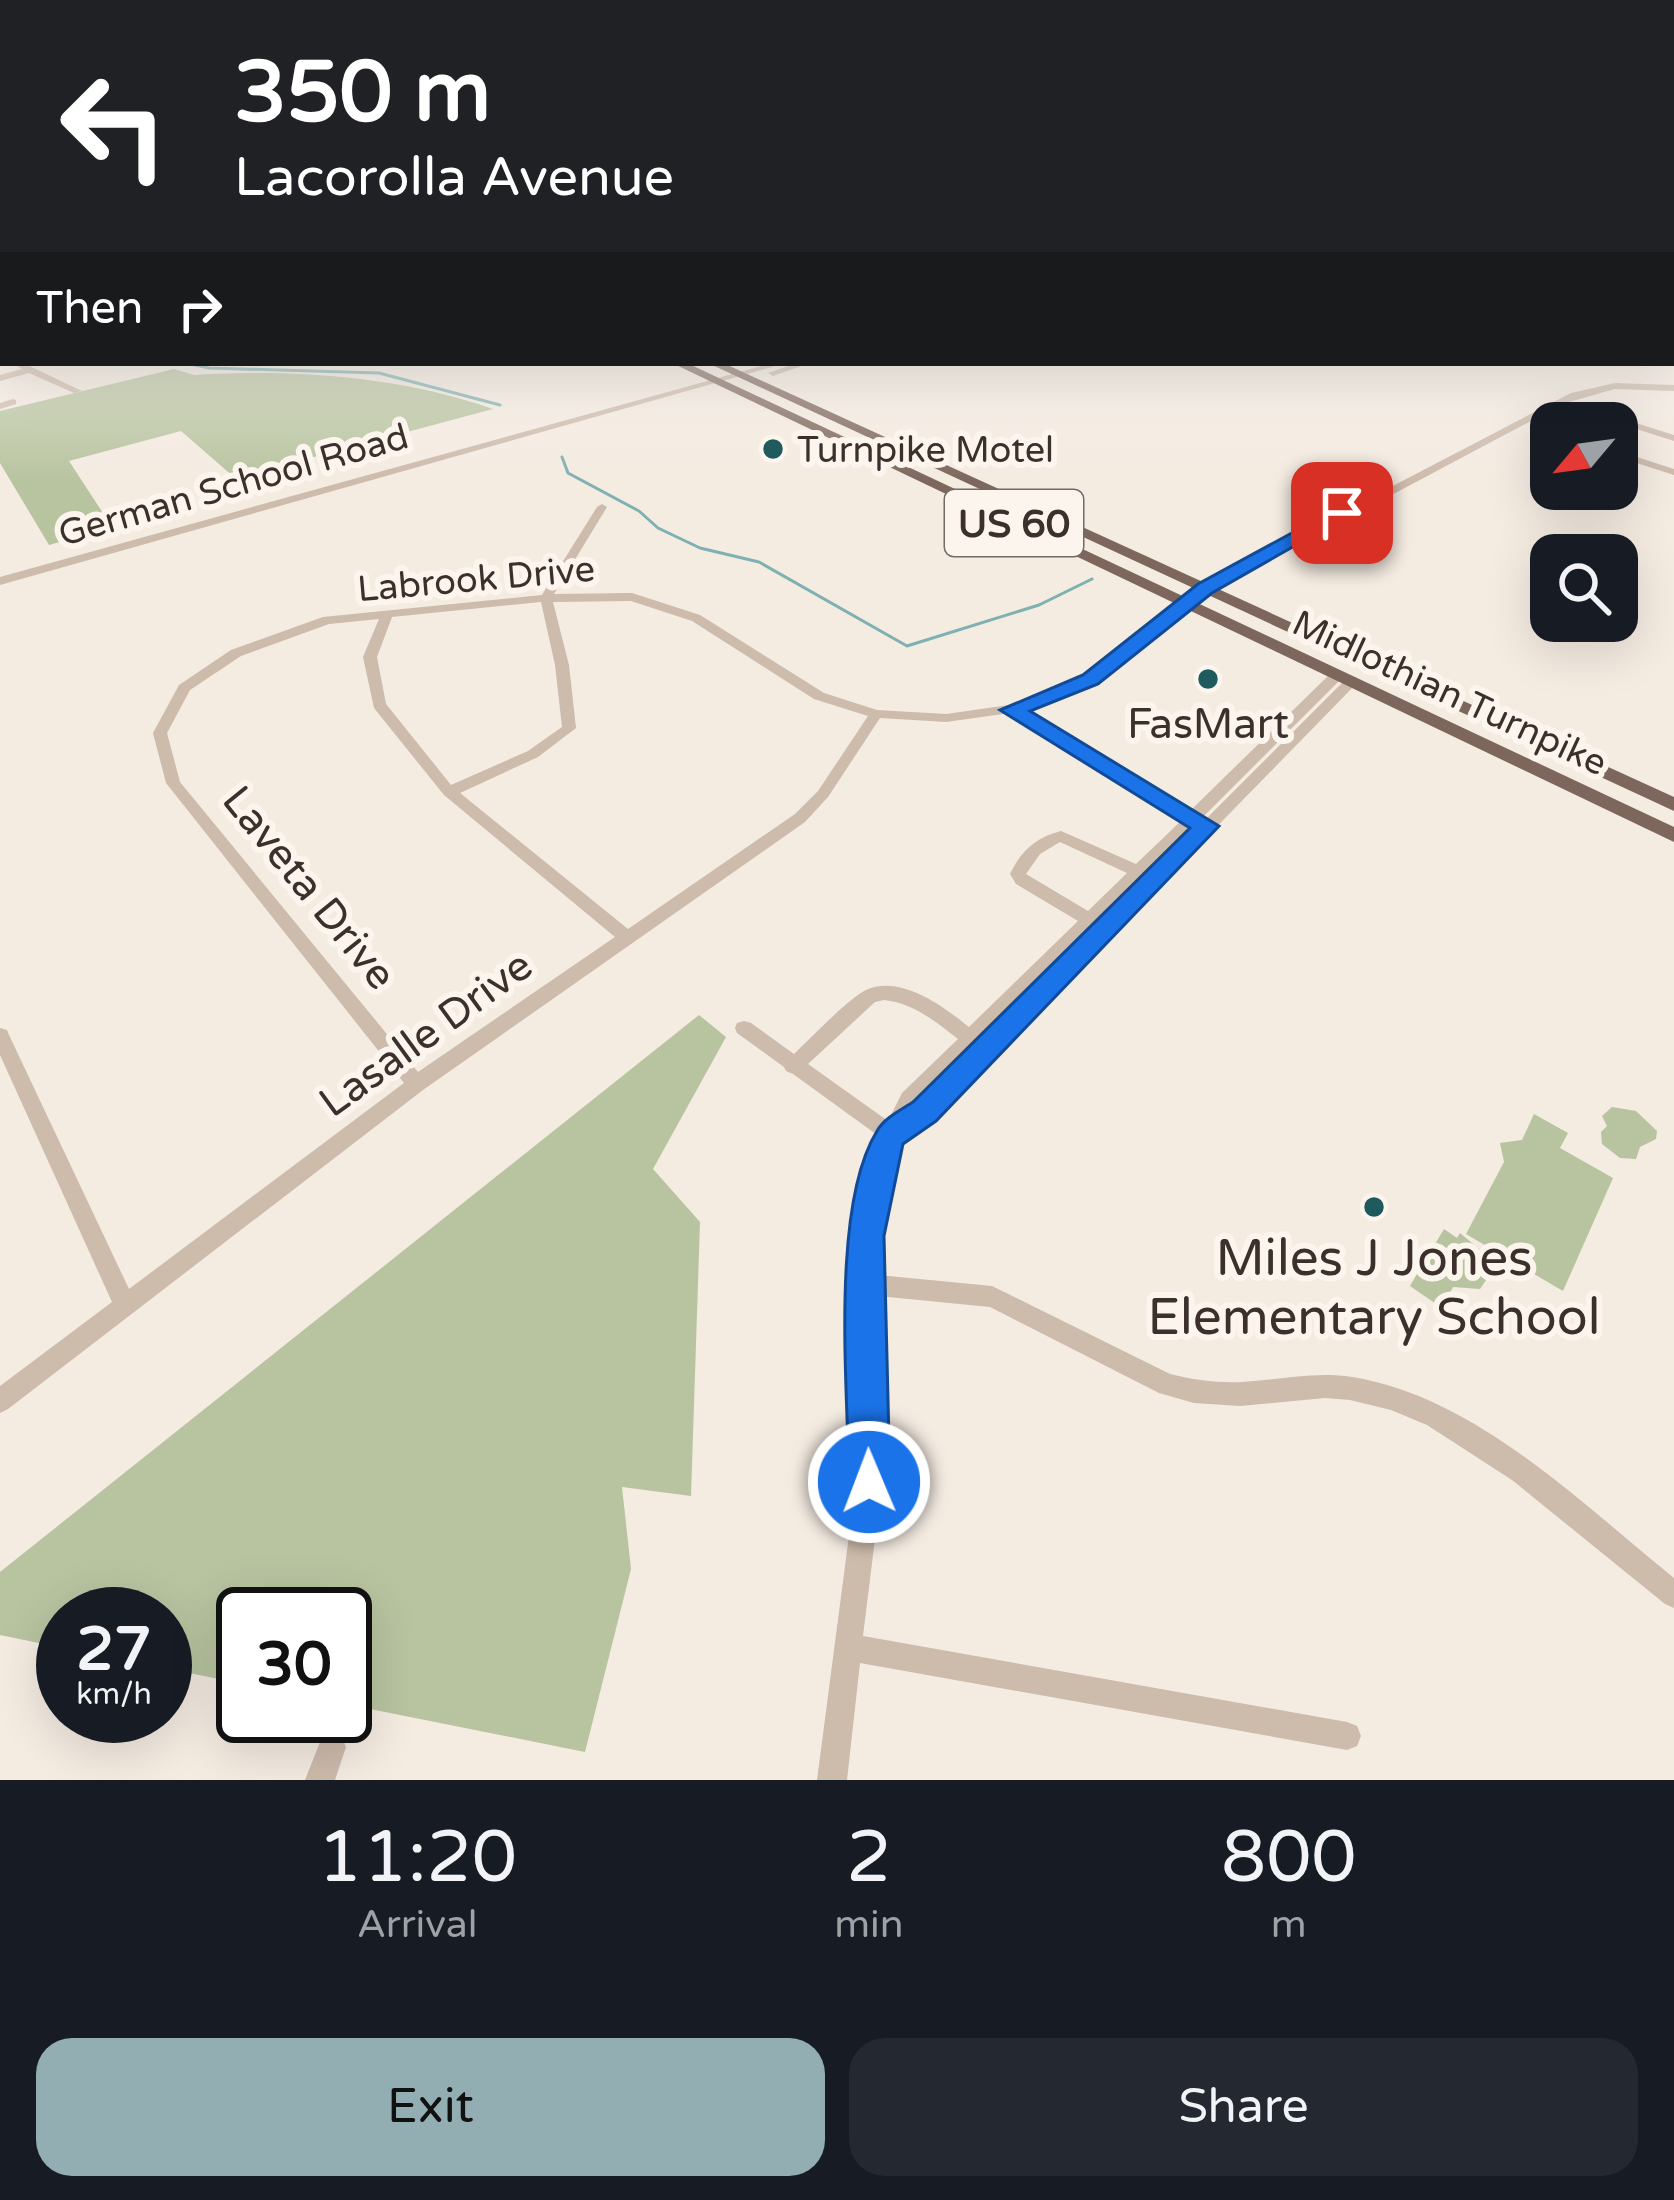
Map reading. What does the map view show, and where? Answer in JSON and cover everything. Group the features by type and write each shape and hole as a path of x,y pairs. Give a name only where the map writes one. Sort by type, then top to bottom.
{"main road":[{"name":"Midlothian Turnpike","path":"687,366 733,381 1205,589 1674,805"},
{"name":"Midlothian Turnpike","path":"717,366 733,381 1186,604 1674,835"}],"street":[{"path":"20,366 77,391"},
{"path":"733,381 774,366"},
{"path":"733,381 794,366"},
{"path":"0,378 26,371"},
{"name":"German School Road","path":"0,581 733,381"},
{"name":"Labrook Drive","path":"1560,402 1594,388 1674,388"},
{"path":"0,406 13,402"},
{"name":"Labrook Drive","path":"160,733 184,688 236,652 327,620 546,598 632,597 696,618 819,696 876,714 946,718 1012,710 1090,680 1205,589 1530,418"},
{"path":"1638,427 1674,438"},
{"path":"1638,460 1674,472"},
{"path":"448,793 533,754 569,728 562,665 546,598 602,507"},
{"path":"386,616 370,657 379,705 448,793 628,938"},
{"path":"834,1765 869,1482 865,1284 870,1202 892,1135 925,1112 978,1045 1344,678"},
{"path":"1012,710 1200,822"},
{"name":"Lasalle Drive","path":"0,1401 416,1084 800,818 823,794 876,714"},
{"name":"Laveta Drive","path":"160,733 173,783 416,1084"},
{"path":"1097,925 1022,880 1018,874 1022,864 1046,841 1061,836 1146,876"},
{"path":"793,1066 871,997 885,992 905,996 978,1045"},
{"path":"744,1028 892,1135"},
{"path":"0,1035 5,1061 125,1304"},
{"path":"865,1284 992,1297 1167,1384 1196,1393 1253,1396 1328,1387 1373,1392 1416,1405 1468,1433 1674,1595"},
{"path":"852,1648 1347,1736"},
{"path":"320,1780 332,1747"}],"green space":[{"path":"174,369 194,375 345,377 421,389 493,409 235,478 181,431 69,461 112,527 49,545 0,463 0,411"},
{"path":"699,1015 726,1037 653,1169 700,1222 691,1496 622,1487 631,1569 585,1752 372,1709 372,1587 216,1587 216,1678 192,1674 192,1587 36,1587 36,1642 0,1635 0,1572"},
{"path":"1612,1107 1636,1111 1657,1131 1656,1139 1640,1147 1636,1159 1620,1158 1602,1144 1601,1132 1607,1126 1602,1116"},
{"path":"1534,1114 1568,1133 1560,1148 1613,1178 1563,1291 1466,1234 1504,1162 1500,1143 1522,1140"},
{"path":"1444,1229 1457,1238 1460,1233 1497,1264 1480,1289 1453,1287 1442,1308 1410,1286"}],"waterway":[{"path":"200,366 379,373 500,405"},
{"path":"562,457 568,473 639,511 658,528 700,548 759,562 907,646 1039,605 1092,579"}],"place":[{"name":"Turnpike Motel","path":"773,449"},
{"name":"FasMart","path":"1208,679"},
{"name":"Miles J Jones Elementary School","path":"1374,1207"}],"route":[{"path":"869,1482 866,1236 882,1154 892,1135 925,1112 1207,826 1012,710 1090,680 1205,589 1342,513"}]}
